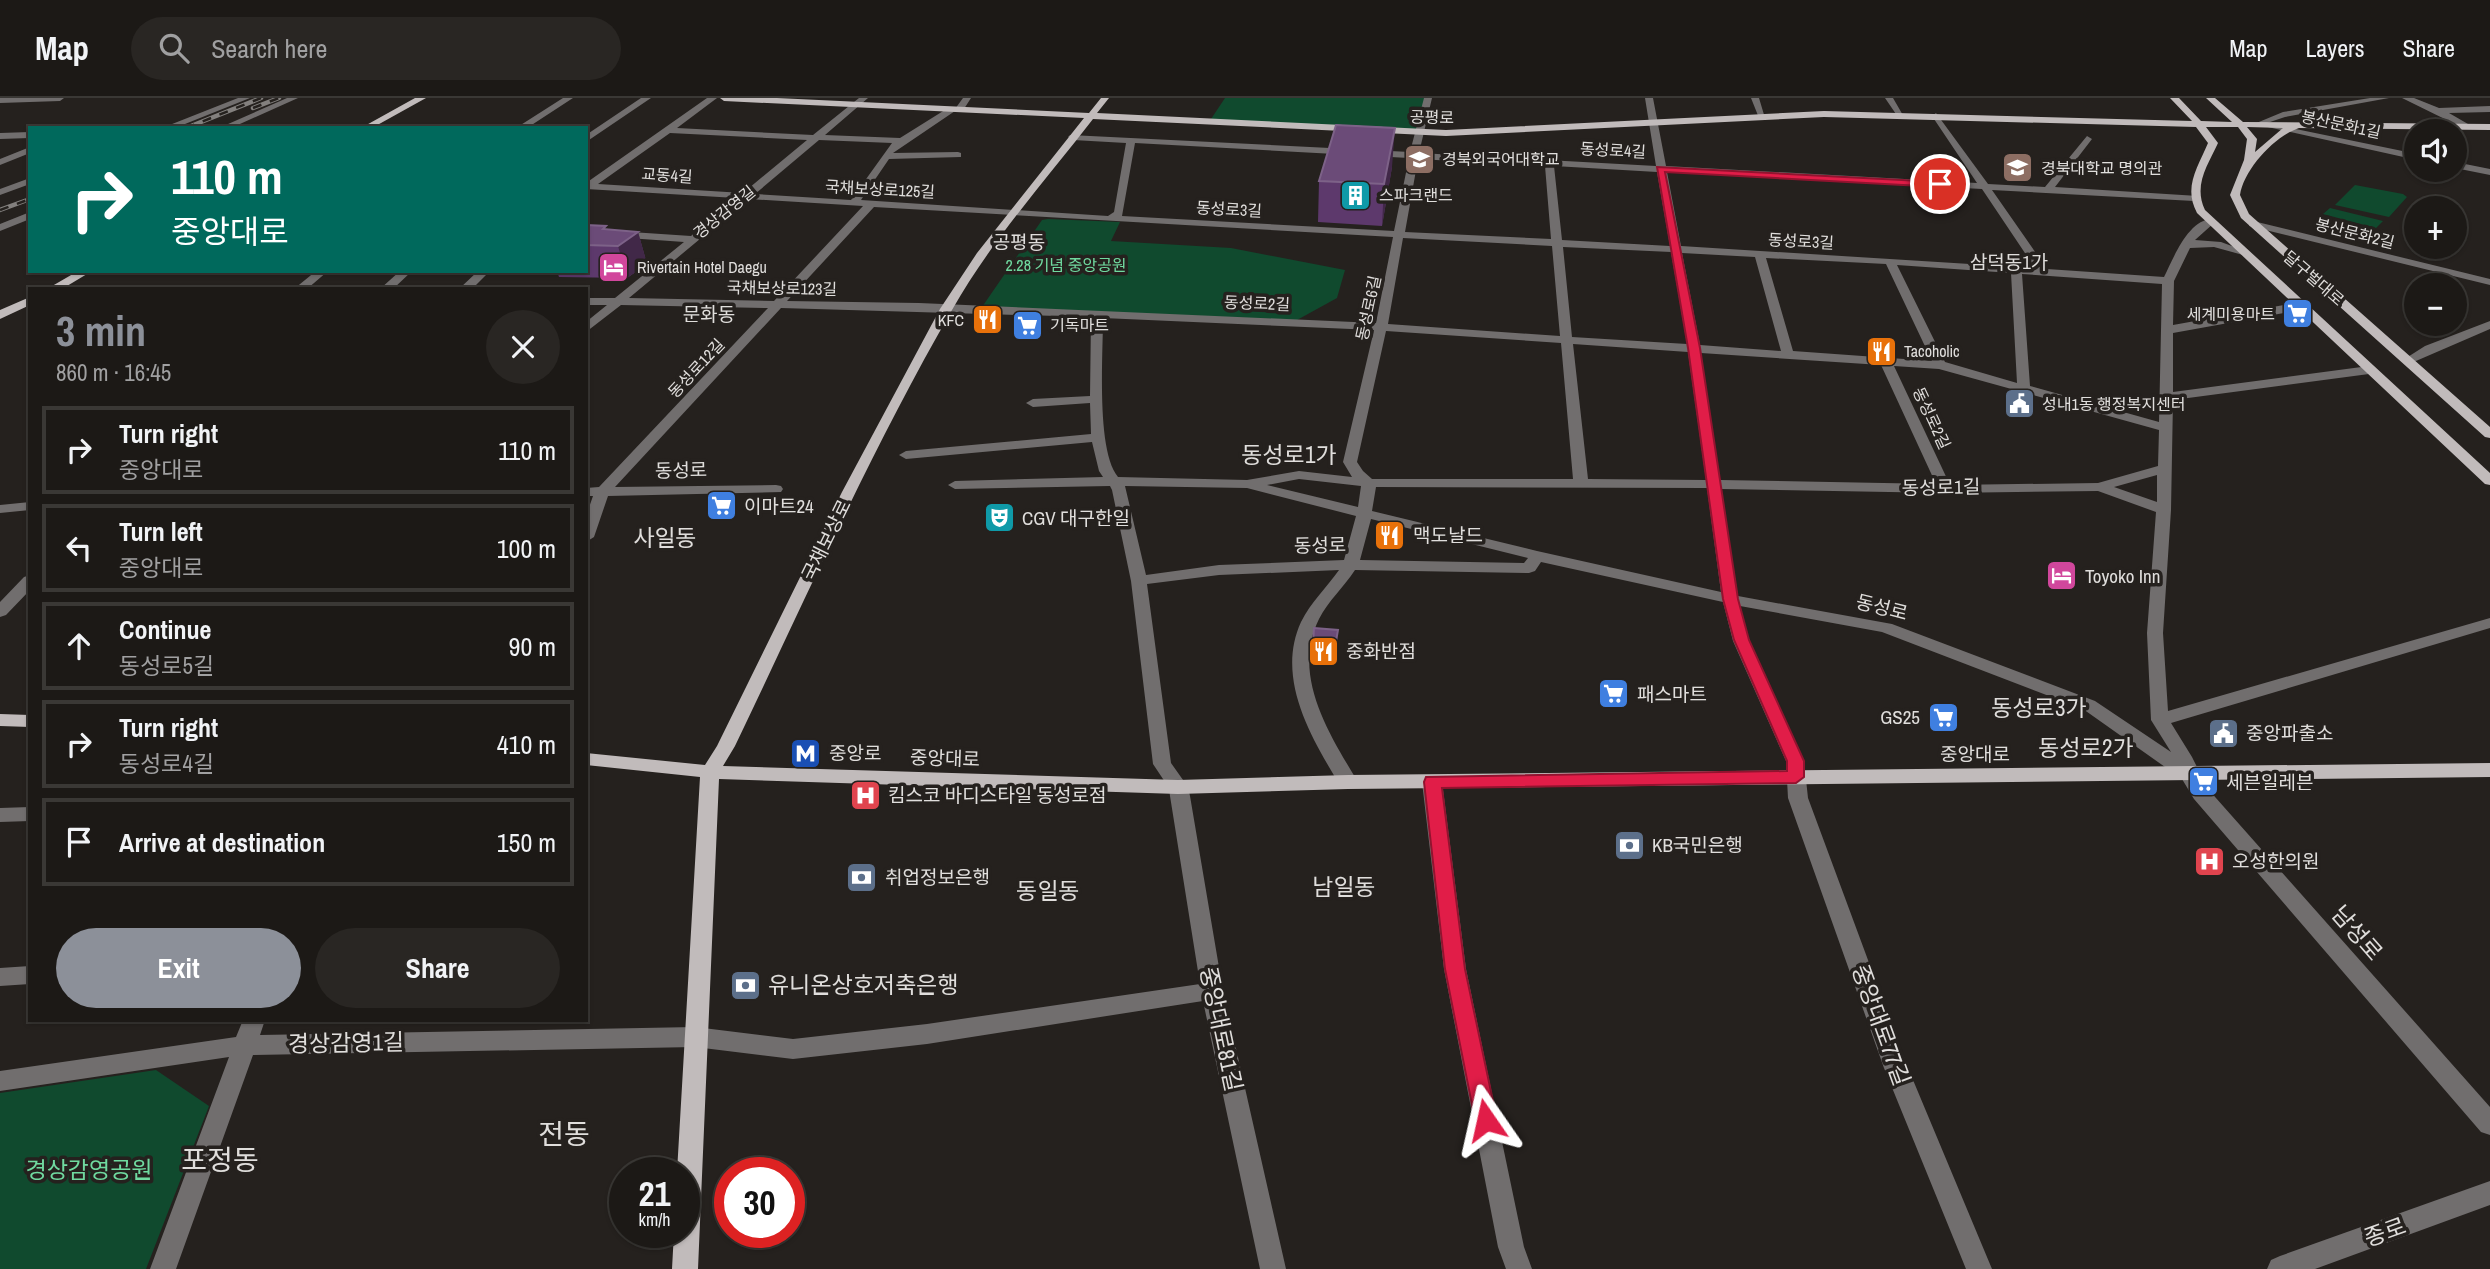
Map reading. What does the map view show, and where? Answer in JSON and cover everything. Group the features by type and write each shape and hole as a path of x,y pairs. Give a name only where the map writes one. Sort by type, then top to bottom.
{"main road":[{"path":"369,126 422,98"},
{"name":"공평로","path":"724,98 860,101 955,110 1419,132 1762,116 1901,115 2199,124 2303,124"},
{"name":"국채보상로","path":"685,1269 710,772 726,746 849,492 946,309 981,255 1105,98"},
{"path":"2174,98 2213,143"},
{"path":"2210,98 2240,124 2252,139 2249,162"},
{"path":"2223,108 2271,120 2303,124 2404,125"},
{"path":"2130,122 2182,131 2213,143"},
{"path":"2249,162 2287,129 2303,124"},
{"path":"2467,126 2490,127"},
{"path":"2194,198 2194,185 2213,143"},
{"name":"달구벌대로","path":"2249,162 2235,189 2237,206 2253,224 2490,434"},
{"name":"달구벌대로","path":"2194,198 2210,221 2490,481"},
{"path":"57,287 83,273"},
{"path":"0,315 28,301"},
{"path":"0,720 28,721"},
{"name":"중앙대로","path":"588,760 710,772 1178,787 1348,782 2490,770"}],"street":[{"path":"0,100 60,98"},
{"path":"228,126 294,98"},
{"path":"523,126 569,98"},
{"path":"588,138 648,98"},
{"name":"교동4길","path":"588,185 713,98"},
{"path":"854,204 892,147 955,110 967,98"},
{"name":"동성로6길","path":"1369,482 1357,474 1350,462 1370,384 1427,98"},
{"path":"1649,98 1694,348 1730,599 1741,640 1795,761 1796,777"},
{"path":"1755,98 1762,116"},
{"path":"1889,98 1901,115"},
{"path":"2258,124 2283,115 2385,98"},
{"path":"2406,98 2452,119"},
{"path":"171,126 242,99"},
{"name":"경상감영길","path":"588,326 860,101"},
{"path":"2438,111 2490,109"},
{"path":"1936,116 2043,271"},
{"name":"봉산문화1길","path":"2258,124 2404,154"},
{"path":"668,130 902,141"},
{"path":"0,136 28,135"},
{"name":"동성로4길","path":"1073,137 2194,198"},
{"path":"2048,190 2087,139"},
{"path":"1109,219 1119,214 1131,140"},
{"path":"0,162 28,151"},
{"path":"886,156 958,155"},
{"path":"1549,162 1581,485"},
{"path":"2467,167 2490,172"},
{"path":"0,183 26,183"},
{"path":"0,192 26,183"},
{"name":"교동4길","path":"588,186 744,196"},
{"name":"국채보상로125길","path":"744,196 1015,213"},
{"name":"동성로12길","path":"603,493 870,205"},
{"name":"동성로3길","path":"1015,213 1890,261 2168,281"},
{"path":"0,228 28,216"},
{"path":"2189,774 2183,757 2160,720 2155,633 2164,510 2168,281 2186,245 2196,232 2210,221"},
{"name":"봉산문화2길","path":"2253,224 2490,282"},
{"path":"588,232 691,239"},
{"path":"2186,245 2202,242 2228,246 2243,252"},
{"path":"1760,255 1788,355"},
{"name":"동성로2길","path":"1890,261 1940,365"},
{"path":"2015,270 2024,387"},
{"path":"303,287 320,273"},
{"path":"388,287 405,273"},
{"path":"467,287 483,273"},
{"name":"국채보상로123길","path":"588,301 946,309"},
{"path":"2167,330 2300,306"},
{"name":"동성로2길","path":"946,309 1381,327 1940,365 2166,428"},
{"path":"1097,314 1100,436 1107,472 1116,481 1121,493 1139,581 1162,764 1178,787"},
{"path":"2409,360 2429,349 2490,325"},
{"name":"동성로2길","path":"1886,361 1945,489"},
{"path":"2166,397 2369,370"},
{"path":"1033,403 1097,399"},
{"path":"906,455 1100,436"},
{"path":"2099,487 2165,468"},
{"name":"동성로","path":"955,485 1116,481 1247,484 1299,475 1369,482"},
{"path":"1348,782 1309,706 1300,662 1307,627 1330,589 1350,565 1369,482 1713,484"},
{"name":"동성로","path":"1247,484 1537,556 1730,599 1886,628 2089,705 2189,774"},
{"name":"동성로1길","path":"1713,484 1945,489 2099,487 2164,510"},
{"name":"동성로","path":"588,492 776,489"},
{"path":"588,532 603,493"},
{"path":"0,509 28,506"},
{"name":"동성로","path":"1139,581 1218,570 1350,565 1529,568 1537,556"},
{"path":"0,612 28,582"},
{"path":"2160,720 2490,623"},
{"name":"남성로","path":"2189,774 2201,794 2490,1124"},
{"name":"중앙대로77길","path":"1796,777 1798,798 1896,1068 1979,1269"},
{"path":"1432,782 1455,969 1511,1247 1519,1269"},
{"name":"중앙대로81길","path":"1178,787 1212,991 1273,1269"},
{"path":"0,816 28,814"},
{"path":"0,977 28,975"},
{"path":"695,1037 793,1049 927,1034 1212,991"},
{"path":"163,1269 253,1022"},
{"name":"경상감영1길","path":"0,1081 246,1045 695,1037"},
{"name":"종로","path":"2280,1269 2490,1192"}],"green space":[{"path":"1225,98 1427,98 1420,132 1209,122"},
{"path":"2355,185 2406,196 2389,217 2335,205"},
{"path":"2330,208 2383,221 2376,228 2323,214"},
{"name":"2.28 기념 중앙공원","path":"1042,220 1120,222 1111,241 1231,248 1345,270 1337,298 1297,320 982,307"},
{"name":"경상감영공원","path":"156,1070 209,1106 146,1269 0,1269 0,1093"}],"building":[{"path":"1336,125 1395,128 1384,184 1319,181"},
{"path":"588,225 638,232 618,246 588,245"},
{"path":"1314,628 1338,630 1335,647 1313,645"}],"railway":[{"path":"191,126 261,98"},
{"path":"253,108 279,98"},
{"path":"0,210 28,200"}],"place":[{"name":"경북외국어대학교","path":"1419,159"},
{"name":"경북대학교 명의관","path":"2018,168"},
{"name":"스파크랜드","path":"1356,195"},
{"name":"Rivertain Hotel Daegu","path":"614,267"},
{"name":"세계미용마트","path":"2298,314"},
{"name":"KFC","path":"987,320"},
{"name":"기독마트","path":"1027,325"},
{"name":"Tacoholic","path":"1881,351"},
{"name":"성내1동 행정복지센터","path":"2019,404"},
{"name":"이마트24","path":"721,506"},
{"name":"CGV 대구한일","path":"999,518"},
{"name":"맥도날드","path":"1390,535"},
{"name":"Toyoko Inn","path":"2062,576"},
{"name":"중화반점","path":"1323,651"},
{"name":"패스마트","path":"1614,694"},
{"name":"GS25","path":"1943,717"},
{"name":"중앙파출소","path":"2223,733"},
{"name":"중앙로","path":"806,753"},
{"name":"세븐일레븐","path":"2203,782"},
{"name":"킴스코 바디스타일 동성로점","path":"865,795"},
{"name":"KB국민은행","path":"1629,845"},
{"name":"오성한의원","path":"2209,861"},
{"name":"취업정보은행","path":"862,877"},
{"name":"유니온상호저축은행","path":"745,985"}],"district":[{"name":"공평동","path":"1019,242"},
{"name":"삼덕동1가","path":"2009,262"},
{"name":"문화동","path":"709,314"},
{"name":"동성로1가","path":"1289,455"},
{"name":"사일동","path":"665,538"},
{"name":"동성로3가","path":"2039,708"},
{"name":"동성로2가","path":"2086,748"},
{"name":"남일동","path":"1344,887"},
{"name":"동일동","path":"1048,891"},
{"name":"전동","path":"564,1134"},
{"name":"포정동","path":"220,1160"}],"route":[{"path":"1486,1120 1455,969 1454,943 1432,782 1796,777 1795,761 1741,640 1730,599 1694,348 1660,169 1940,184"}]}
